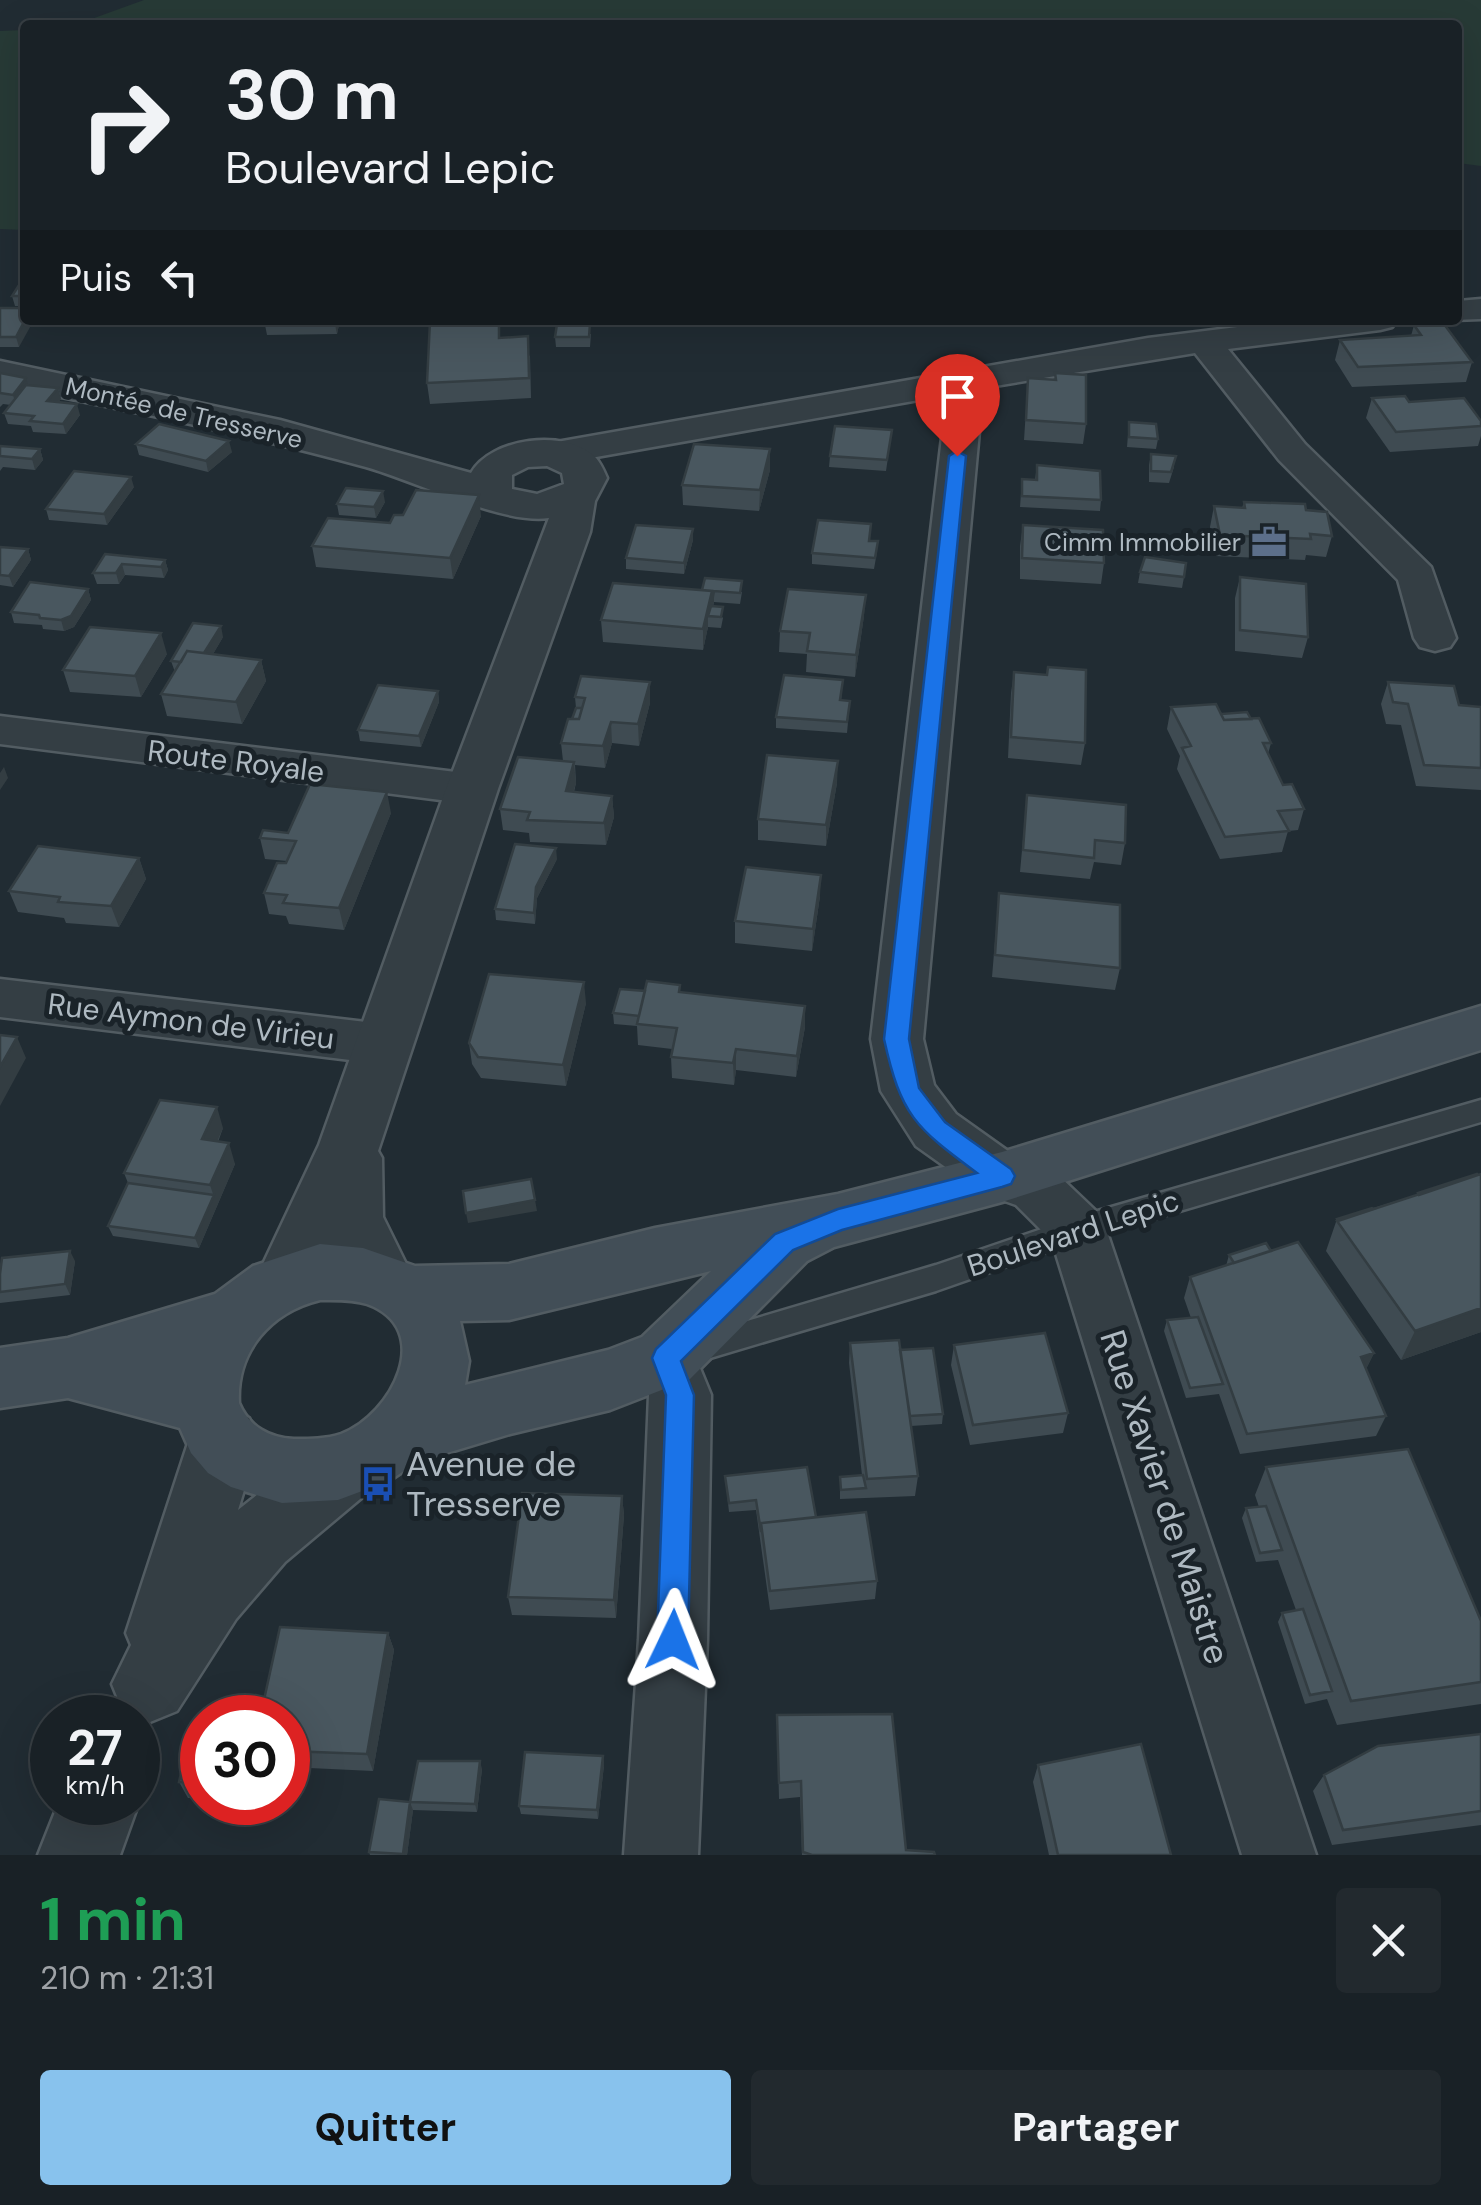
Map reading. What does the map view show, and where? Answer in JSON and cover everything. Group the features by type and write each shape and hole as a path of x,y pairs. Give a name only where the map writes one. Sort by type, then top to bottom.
{"main road":[{"name":"Boulevard Lepic","path":"393,1286 509,1292 655,1255 838,1220 1002,1176 1481,1028"},
{"name":"Boulevard Lepic","path":"373,1451 510,1402 610,1380 666,1358 784,1242 838,1220"},
{"path":"0,1378 68,1368 262,1298 320,1272 351,1272 393,1286 423,1312 436,1340 435,1373 423,1406 373,1451 312,1474 277,1471 247,1460 214,1422 205,1384 215,1346 262,1298"},
{"path":"68,1368 214,1422"}],"street":[{"path":"504,487 551,454 1148,348 1340,325"},
{"path":"1204,342 1292,452 1417,576 1435,638"},
{"name":"Montée de Tresserve","path":"0,373 504,487"},
{"name":"Rue Xavier de Maistre","path":"966,382 896,1039 908,1090 936,1130 1002,1176 1036,1189 1077,1229 1278,1855"},
{"path":"504,487 546,506 580,486 596,466 647,440"},
{"path":"262,1298 350,1145 472,789 543,590 568,532 581,467 551,454"},
{"path":"504,487 533,536 543,590"},
{"name":"Route Royale","path":"0,730 472,789"},
{"name":"Rue Aymon de Virieu","path":"0,998 383,1044"},
{"path":"350,1145 350,1217 393,1286"},
{"path":"660,1855 673,1640 680,1395 666,1358"},
{"path":"144,1695 214,1422"},
{"path":"146,1695 210,1594 260,1538 373,1451"},
{"path":"79,1855 90,1825"}],"lane":[{"name":"Boulevard Lepic","path":"666,1358 936,1278 1077,1229 1481,1110"}],"green space":[{"path":"144,0 1481,0 1481,166 1462,164 1462,20 89,20"},
{"path":"20,30 20,230 0,229 0,31"}],"building":[{"path":"0,308 20,308 22,325 16,337 0,337"},
{"path":"430,325 499,325 499,338 528,336 529,378 427,383"},
{"path":"557,325 590,325 589,337 555,337"},
{"path":"1414,325 1445,325 1472,362 1358,367 1340,340 1421,335"},
{"path":"0,373 26,378 13,395 0,393"},
{"path":"1055,373 1086,375 1086,424 1026,420 1028,378 1056,380"},
{"path":"26,385 58,388 47,401 77,404 63,424 30,421 34,416 4,413"},
{"path":"1405,396 1409,402 1464,398 1481,426 1396,432 1372,398"},
{"path":"1129,422 1156,424 1158,439 1129,437"},
{"path":"159,424 229,441 206,461 136,444"},
{"path":"835,426 892,430 887,460 830,456"},
{"path":"694,444 770,449 760,490 682,485"},
{"path":"0,446 40,449 32,459 0,456"},
{"path":"1151,454 1176,456 1171,472 1151,471"},
{"path":"1037,465 1100,471 1101,500 1022,496 1022,479 1037,480"},
{"path":"74,471 131,477 104,514 46,509"},
{"path":"346,488 383,491 374,507 337,504"},
{"path":"416,490 479,495 450,558 312,546 328,518 390,523 394,515 403,515"},
{"path":"1244,502 1305,504 1306,510 1327,512 1332,536 1310,534 1311,539 1220,535 1214,506 1245,508"},
{"path":"818,520 871,524 869,541 878,541 875,558 812,553"},
{"path":"636,525 693,529 684,563 626,558"},
{"path":"1023,525 1103,530 1104,563 1022,558"},
{"path":"0,547 28,549 9,576 0,575"},
{"path":"105,554 165,560 161,567 122,564 116,573 93,573"},
{"path":"1145,557 1186,563 1184,577 1140,572"},
{"path":"1240,577 1306,584 1308,637 1240,630"},
{"path":"705,578 742,581 740,593 714,591 712,601 712,591 702,590"},
{"path":"30,582 88,589 71,616 61,620 11,612"},
{"path":"613,583 712,591 703,629 601,620"},
{"path":"788,589 866,595 856,655 807,651 810,633 780,631"},
{"path":"711,606 723,607 721,617 708,616"},
{"path":"193,623 221,626 204,653 187,651 181,662 171,661"},
{"path":"90,627 161,633 135,676 63,670"},
{"path":"187,651 261,660 236,702 161,694"},
{"path":"1048,667 1086,670 1085,743 1011,737 1014,672 1047,675"},
{"path":"784,675 843,680 840,700 850,701 847,722 776,717"},
{"path":"581,676 650,682 638,724 611,722 603,746 561,743 568,719 579,719 585,698 575,697"},
{"path":"1388,682 1454,686 1459,705 1481,707 1481,768 1424,765 1408,704 1393,702"},
{"path":"378,685 438,691 419,736 358,730"},
{"path":"1216,704 1224,720 1259,718 1271,743 1263,743 1283,785 1292,784 1304,809 1278,811 1289,831 1225,837 1182,748 1191,746 1171,707"},
{"path":"576,708 582,708 579,719 572,719"},
{"path":"1247,712 1251,719 1224,720 1221,714"},
{"path":"767,755 838,761 826,825 758,819"},
{"path":"518,757 574,762 566,791 612,796 604,823 527,820 530,812 500,809"},
{"path":"310,784 387,792 339,908 283,903 287,895 264,893 277,863 286,863 296,841 260,838 263,830 288,833"},
{"path":"1027,795 1126,805 1125,843 1095,840 1094,858 1023,850"},
{"path":"515,844 556,848 536,887 534,913 495,909"},
{"path":"38,846 139,858 111,906 58,902 60,897 9,891"},
{"path":"746,867 821,875 813,929 735,921"},
{"path":"999,893 1120,905 1120,968 995,955"},
{"path":"489,974 584,982 563,1065 478,1057 469,1043"},
{"path":"647,981 680,985 679,992 805,1006 797,1056 736,1049 733,1063 671,1057 677,1028 637,1024"},
{"path":"620,989 645,991 639,1016 613,1013"},
{"path":"0,1035 17,1037 0,1067"},
{"path":"160,1100 217,1107 202,1139 229,1143 210,1185 124,1173"},
{"path":"1477,1174 1419,1195 1418,1193"},
{"path":"1481,1174 1481,1308 1415,1331 1337,1221"},
{"path":"531,1179 535,1200 466,1213 463,1191"},
{"path":"128,1183 214,1195 195,1238 108,1226"},
{"path":"1372,1208 1374,1209 1337,1219"},
{"path":"1298,1242 1374,1353 1361,1357 1386,1416 1247,1434 1190,1277"},
{"path":"1266,1243 1271,1251 1234,1263 1229,1255"},
{"path":"70,1251 65,1284 0,1292 2,1258"},
{"path":"1198,1317 1223,1384 1190,1388 1167,1320"},
{"path":"1045,1333 1068,1413 973,1425 954,1345"},
{"path":"899,1340 918,1476 867,1479 850,1343"},
{"path":"933,1348 943,1414 910,1416 900,1350"},
{"path":"1408,1449 1481,1621 1481,1682 1351,1701 1266,1467"},
{"path":"807,1467 816,1517 761,1523 761,1532 756,1500 729,1503 725,1476"},
{"path":"863,1475 866,1488 841,1490 840,1477"},
{"path":"522,1493 622,1496 614,1600 508,1597"},
{"path":"1266,1506 1282,1550 1260,1553 1246,1508"},
{"path":"866,1512 877,1581 770,1591 761,1523"},
{"path":"1303,1609 1332,1691 1310,1695 1282,1613"},
{"path":"280,1627 388,1633 367,1754 310,1752 310,1695 265,1695"},
{"path":"892,1714 906,1850 935,1855 803,1852 801,1781 779,1783 777,1715"},
{"path":"1481,1734 1481,1811 1343,1830 1324,1775 1378,1746"},
{"path":"1141,1744 1171,1855 1058,1855 1038,1765"},
{"path":"525,1752 603,1756 597,1810 519,1806"},
{"path":"418,1761 480,1761 475,1804 410,1802"},
{"path":"379,1799 410,1802 403,1854 369,1852"}],"place":[{"name":"Cimm Immobilier","path":"1269,542"},
{"name":"Avenue de Tresserve","path":"378,1484"}],"route":[{"path":"673,1640 680,1395 666,1358 784,1242 838,1220 1002,1176 936,1130 908,1090 896,1039 957,456"}]}
